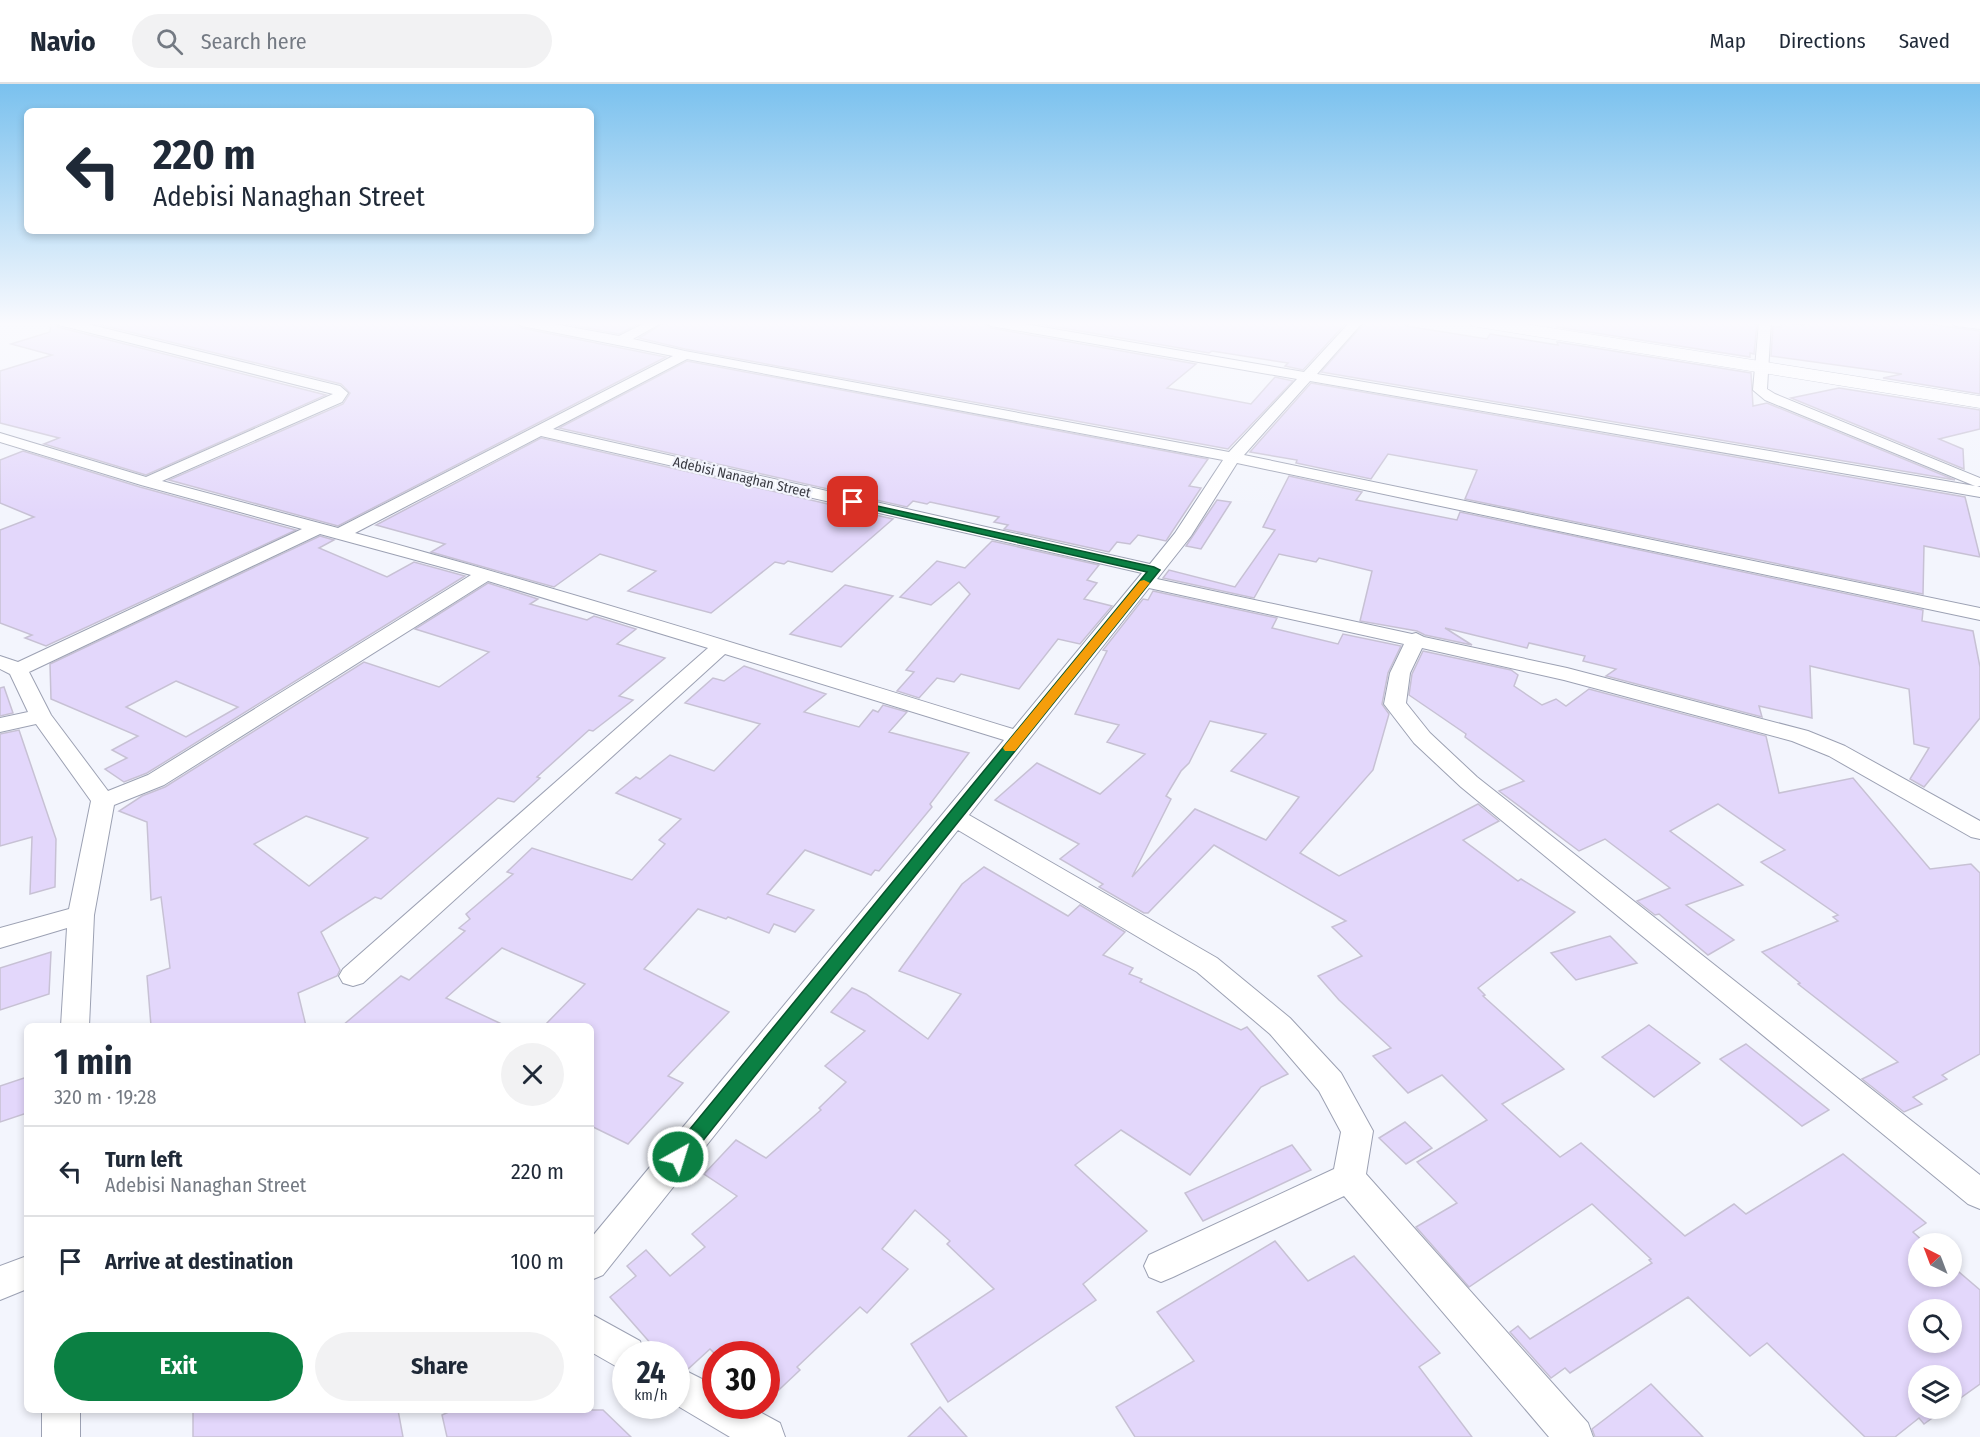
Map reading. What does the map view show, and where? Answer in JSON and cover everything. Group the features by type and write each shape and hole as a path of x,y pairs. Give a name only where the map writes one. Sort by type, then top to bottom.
{"street":[{"path":"147,482 337,399 341,393 319,385"},
{"path":"340,534 628,385"},
{"path":"846,385 1233,458 1980,614"},
{"path":"594,1260 956,818 1018,737 1182,536 1233,458 1300,385"},
{"path":"1361,385 1980,492"},
{"path":"1761,385 1760,390 1770,397 1980,483"},
{"path":"1875,385 1980,402"},
{"name":"Adebisi Nanaghan Street","path":"540,431 1567,674 1800,736 1837,751 1980,831"},
{"path":"0,437 147,482 486,574 1018,737"},
{"path":"75,1023 81,915 103,801 41,716 9,666 318,528"},
{"path":"103,801 156,780 486,574"},
{"path":"1416,639 1400,673 1395,704 1422,738 1469,782 1980,1194"},
{"path":"353,976 723,645"},
{"path":"0,726 41,716"},
{"path":"956,818 1207,964 1280,1026 1330,1082 1357,1131 1349,1178"},
{"path":"0,938 81,915"},
{"path":"1161,1266 1349,1178"},
{"path":"1349,1178 1574,1437"},
{"path":"0,1282 24,1273"},
{"path":"594,1334 612,1345"},
{"path":"690,1392 766,1437"},
{"path":"61,1413 61,1437"}],"building":[{"path":"0,385 287,385 326,395 146,475 44,444 59,438 0,423"},
{"path":"342,385 611,385 338,526 169,480 343,404 350,393"},
{"path":"641,385 815,385 1208,459 1189,486 1201,488 1166,541 1138,535 1130,544 1117,542 1109,552 1004,529 1008,525 994,522 999,517 930,502 927,504 913,501 907,507 559,428"},
{"path":"881,385 1170,385 1167,388 1251,404 1268,385 1289,385 1228,449"},
{"path":"1309,385 1323,385 1965,497 1980,557 1924,546 1923,594 1465,499 1477,470 1388,454 1371,479 1296,463 1297,460 1250,452"},
{"path":"1398,385 1752,385 1753,406 1767,403 1955,480"},
{"path":"1926,385 1980,385 1980,394"},
{"path":"1839,388 1980,410 1980,429 1939,439 1963,449 1964,469 1791,398"},
{"path":"541,438 893,519 832,572 788,561 784,564 775,562 711,613 628,591 656,571 600,554 554,587 431,552 445,544 376,525"},
{"path":"23,451 140,487 296,530 46,646 25,638 32,635 0,623 0,530 34,517 0,503 0,460"},
{"path":"1289,476 1362,492 1356,500 1457,520 1460,512 1923,610 1922,621 1973,631 1980,667 1980,718 1924,787 1910,779 1929,748 1914,744 1909,689 1810,666 1812,718 1759,706 1762,717 1606,676 1616,669 1583,661 1585,656 1529,643 1527,648 1445,628 1472,645 1425,635 1417,631 1360,621 1372,571 1319,558 1316,562 1279,554 1254,598 1163,578 1169,570 1235,587 1275,530 1263,527"},
{"path":"1217,500 1231,502 1201,549 1186,546"},
{"path":"320,536 334,540 319,548 387,577 414,562 465,576 147,773 124,782 105,769 127,758 112,750 138,736 51,699 50,664","holes":["176,681 238,707 186,737 126,707"]},
{"path":"992,541 1099,565 1087,580 1097,583 1084,599 1112,606 1080,644 1058,639 1019,689 961,674 954,682 937,678 919,698 897,691 914,672 906,670 970,594 959,582 931,605 900,597 937,561 965,568"},
{"path":"488,583 538,599 530,604 587,620 594,616 636,629 617,644 665,658 619,696 633,700 593,731 589,730 537,777 540,778 514,802 498,798 381,899 375,897 321,932 340,970 337,976 298,993 305,1023 151,1023 147,976 170,968 161,897 151,900 147,822 119,811 142,796 165,787 364,662 439,687 489,652 415,629","holes":["306,816 368,838 309,886 254,844"]},
{"path":"845,585 893,596 841,647 790,634"},
{"path":"1153,591 1277,618 1272,628 1338,644 1343,634 1401,646 1388,673 1382,704 1389,714 1373,770 1300,853 1339,876 1478,804 1499,821 1463,840 1518,881 1521,879 1575,912 1478,988 1485,995 1483,996 1564,1069 1502,1104 1560,1157 1581,1143 1685,1236 1734,1204 1746,1214 1843,1154 1926,1223 1914,1233 1908,1233 1908,1287 1962,1287 1962,1275 1980,1290 1980,1384 1962,1397 1962,1365 1908,1365 1908,1419 1918,1419 1895,1437 1865,1437 1767,1343 1750,1356 1688,1297 1570,1373 1565,1368 1551,1378 1510,1332 1518,1326 1530,1339 1652,1263 1649,1260 1651,1259 1592,1204 1469,1287 1416,1227 1457,1203 1417,1162 1487,1120 1442,1075 1408,1093 1373,1056 1391,1048 1339,1000 1318,976 1362,956 1332,927 1346,921 1214,845 1148,913 1144,913 1099,887 1103,884 1060,859 1079,844 995,800 1037,763 1100,794 1145,754 1107,742 1119,725 1075,714 1107,651 1103,650 1143,599 1148,600","holes":["1210,721 1266,734 1231,771 1299,797 1266,840 1195,809 1132,877 1171,799 1166,796 1181,771 1189,763"]},
{"path":"1423,651 1511,670 1518,675 1514,686 1542,705 1556,699 1566,706 1589,689 1766,736 1779,793 1853,778 1930,869 1971,864 1980,873 1980,1054 1942,1075 1947,1079 1913,1097 1922,1104 1904,1112 1862,1079 1898,1062 1798,984 1800,983 1762,952 1838,921 1833,917 1838,915 1761,862 1785,850 1718,804 1670,831 1743,885 1686,905 1734,940 1708,955 1659,914 1655,915 1637,901 1670,888 1605,839 1579,851 1499,791 1524,781 1465,737 1466,734 1409,695 1412,674"},
{"path":"744,666 826,694 804,712 859,727 873,710 878,712 883,705 907,712 889,732 969,753 930,804 932,807 879,871 875,870 871,875 805,850 767,894 814,910 795,932 774,924 769,933 728,917 726,919 698,909 644,969 729,1012 668,1076 683,1083 628,1144 594,1127 594,1023 547,1023 585,984 502,948 446,998 500,1023 346,1023 401,976 409,980 465,931 459,928 470,919 466,914 513,874 507,872 532,848 632,880 665,844 659,840 681,819 616,793 636,777 640,779 670,755 714,771 760,724 685,703 713,678 724,681"},
{"path":"4,687 13,713 0,716 0,688"},
{"path":"19,730 56,839 55,887 30,894 32,837 0,846 0,734"},
{"path":"984,867 1068,916 1080,905 1125,932 1103,955 1133,968 1129,974 1142,979 1140,982 1241,1030 1247,1027 1288,1074 1261,1087 1190,1175 1121,1130 1075,1165 1147,1231 1083,1284 1096,1300 948,1402 911,1344 994,1289 947,1244 950,1241 915,1210 882,1249 908,1269 867,1313 860,1307 797,1367 800,1370 780,1389 780,1341 702,1341 702,1356 690,1367 690,1341 649,1341 610,1297 636,1276 627,1266 646,1250 670,1276 705,1247 692,1234 737,1196 704,1174 736,1140 766,1158 821,1110 819,1108 846,1082 825,1066 865,1031 831,1012 852,988 866,994 928,1039 961,994 899,971 962,884"},
{"path":"1610,936 1637,963 1576,980 1551,953"},
{"path":"51,952 49,994 0,1010 0,968"},
{"path":"1649,1025 1700,1063 1654,1097 1602,1057"},
{"path":"1746,1044 1829,1110 1802,1126 1720,1059"},
{"path":"24,1078 24,1114 0,1122 0,1086"},
{"path":"1405,1122 1432,1148 1406,1164 1379,1138"},
{"path":"1292,1145 1311,1170 1203,1221 1185,1193"},
{"path":"1275,1241 1308,1281 1354,1256 1440,1353 1419,1367 1472,1437 1135,1437 1116,1407 1194,1361 1157,1312"},
{"path":"1651,1384 1703,1437 1595,1437 1592,1429"},
{"path":"940,1407 967,1437 908,1437"},
{"path":"594,1410 603,1410 631,1437 447,1437 442,1415 446,1413 594,1413"},
{"path":"193,1413 399,1413 403,1437 193,1437"},
{"path":"1920,1419 1931,1419 1924,1424"}],"slow traffic":[{"path":"1010,748 1144,583"}],"route":[{"path":"678,1157 956,818 1018,737 1154,570 853,502"}]}
